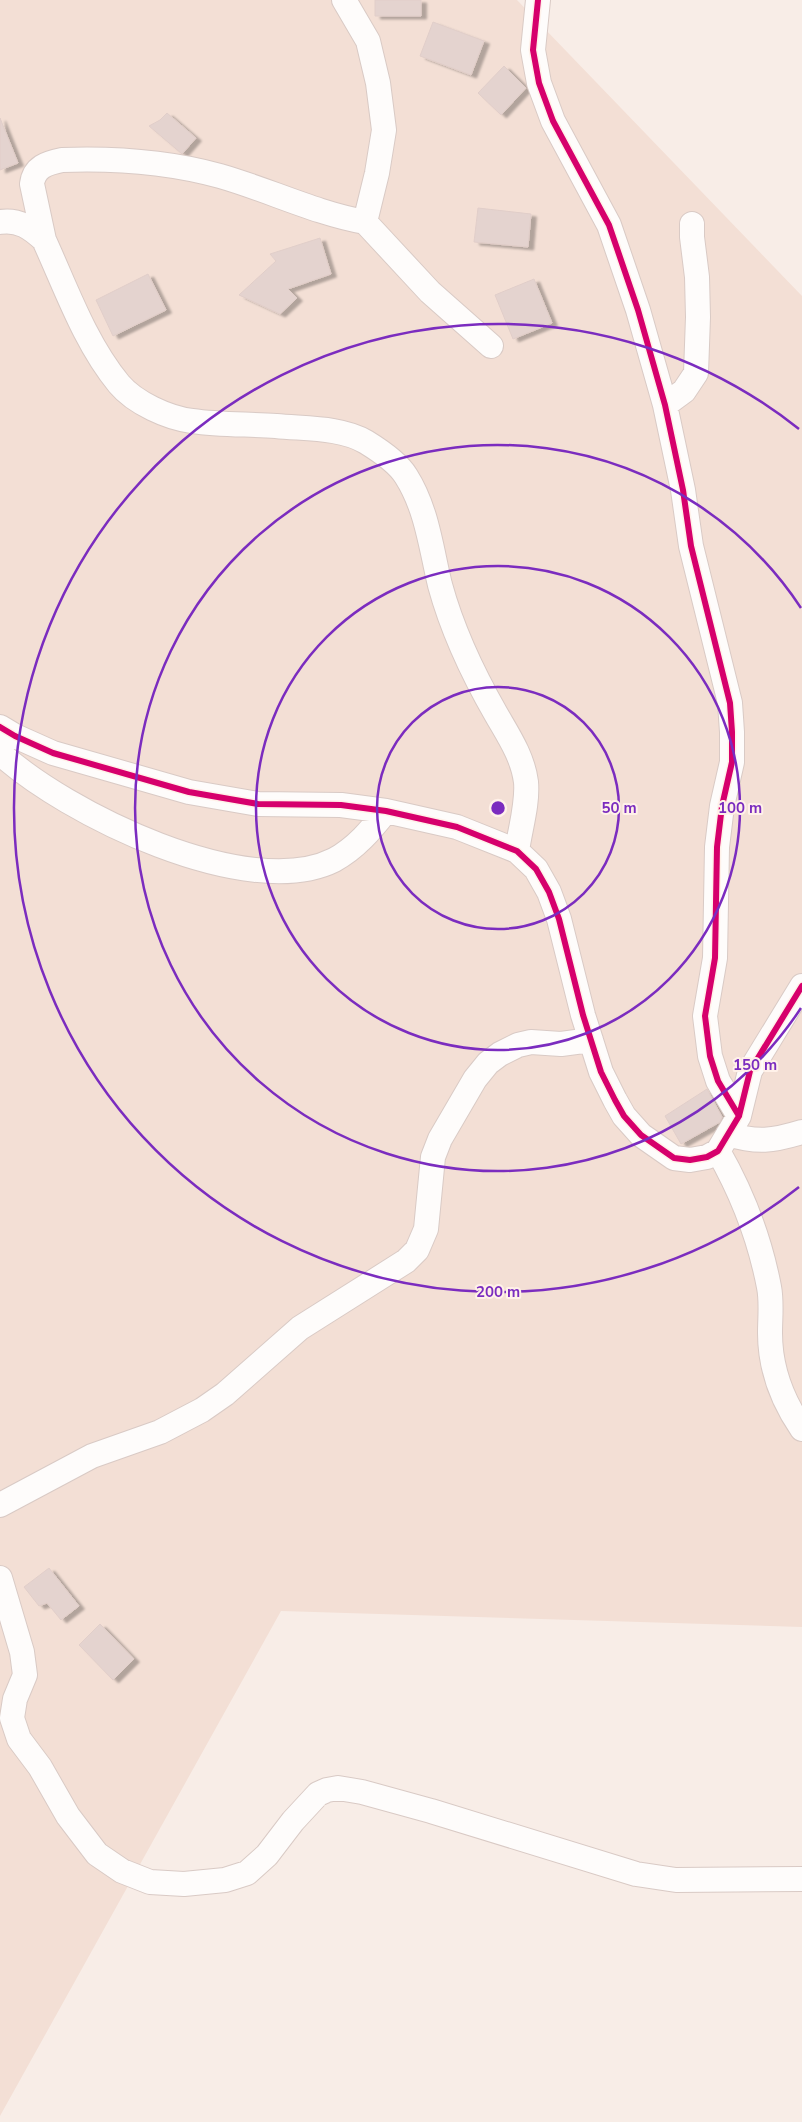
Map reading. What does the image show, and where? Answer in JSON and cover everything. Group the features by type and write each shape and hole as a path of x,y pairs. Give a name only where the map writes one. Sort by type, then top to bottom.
{"street":[{"path":"344,0 368,41 378,83 384,130 377,173 365,222"},
{"path":"538,0 533,50 539,83 553,121 609,225 638,310 665,405 683,490 691,546 730,703 732,762 722,806 717,847 715,958 705,1016 710,1056 718,1080 734,1178 748,1214 770,1288 772,1356 778,1386 793,1417 802,1429"},
{"path":"491,346 430,292 365,222 326,213 220,176 142,161 62,160 50,162 40,167 33,175 32,184 44,240 87,333 105,365 120,386 134,398 173,416 192,421 342,433 365,441 405,474 418,498 433,547 440,584 452,620 490,702 520,760 526,781 526,796 517,851"},
{"path":"0,222 8,220 22,224 33,229 44,240"},
{"path":"665,405 684,391 696,373 697,277 692,224"},
{"path":"0,726 15,736 53,753 189,792 258,804 341,805 386,811 457,827 517,851 536,869 550,892 559,919 582,1014 601,1072 615,1100 624,1116 641,1135 674,1158 690,1160 707,1157 728,1134 750,1071 802,986"},
{"path":"0,753 19,770 51,791 134,835 176,853 258,870 284,872 318,866 334,860 364,838 386,811"},
{"path":"0,1506 92,1456 160,1432 202,1410 225,1394 300,1328 406,1261 417,1250 426,1229 433,1157 440,1139 476,1079 488,1063 500,1054 518,1045 531,1042 561,1044 591,1040"},
{"path":"728,1134 748,1140 766,1142 802,1132"},
{"path":"0,1578 22,1652 25,1676 15,1699 12,1718 19,1739 40,1768 68,1816 97,1854 122,1871 150,1882 184,1884 225,1880 247,1872 267,1855 293,1821 318,1794 338,1788 362,1792 431,1811 636,1874 676,1880 802,1879"}],"shaded area":[{"path":"0,0 517,0 802,296 802,1627 281,1611 0,2116"}],"building":[{"path":"375,0 421,0 421,16 375,16"},
{"path":"433,22 484,41 471,75 420,56"},
{"path":"504,66 526,88 501,115 478,93"},
{"path":"167,113 196,138 182,154 149,126 160,120"},
{"path":"0,118 18,163 0,170"},
{"path":"478,208 531,214 528,247 474,242"},
{"path":"320,238 331,274 288,289 297,298 280,314 239,295 276,261 270,254"},
{"path":"148,274 166,310 113,336 96,300"},
{"path":"534,279 552,323 513,339 495,295"},
{"path":"707,1089 722,1117 720,1122 681,1144 665,1116"},
{"path":"49,1568 79,1606 61,1620 47,1603 39,1606 24,1587"},
{"path":"100,1624 134,1659 113,1680 79,1645"}],"cycle path":[{"path":"538,0 533,50 539,83 553,121 609,225 638,310 665,405 683,490 691,546 730,703 732,762 722,806 717,847 715,958 705,1016 710,1056 718,1081 739,1116"},
{"path":"0,727 53,753 189,792 258,804 341,805 386,811 457,827 517,851 536,869 549,892 559,919 583,1015 601,1072 615,1100 624,1116 641,1135 674,1158 690,1160 707,1157 718,1151 739,1116 750,1071 802,986"}]}
